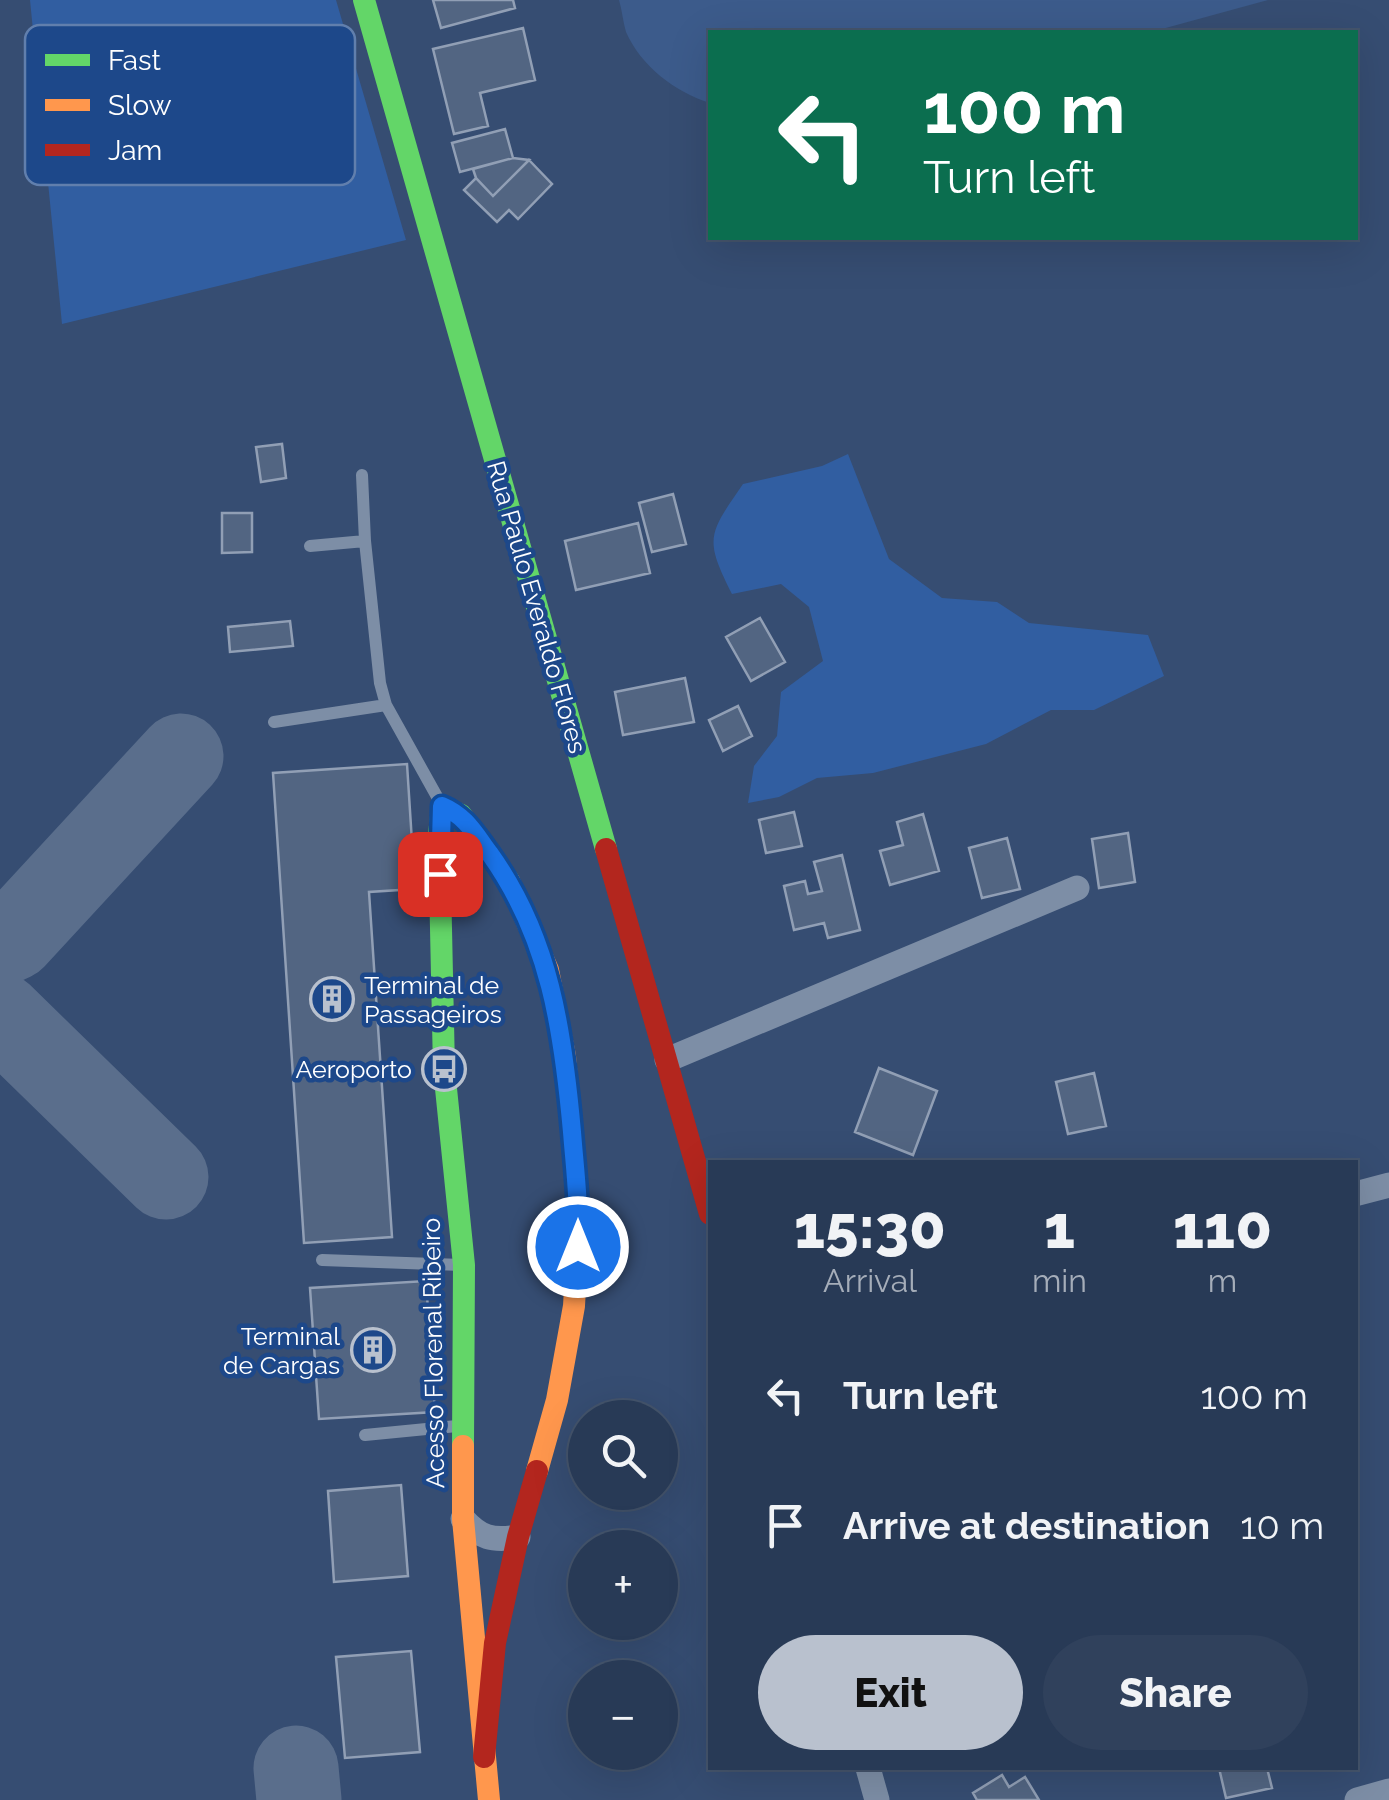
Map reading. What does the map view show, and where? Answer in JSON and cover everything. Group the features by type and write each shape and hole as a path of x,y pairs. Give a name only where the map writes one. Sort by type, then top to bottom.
{"street":[{"name":"Rua Paulo Everaldo Flores","path":"364,0 708,1207"},
{"name":"Acesso Florenal Ribeiro","path":"484,1757 495,1644 518,1536 557,1400 574,1306 580,1218 566,1056 548,970 509,881 461,814 442,806 439,834 444,1070 464,1265 463,1518 484,1757 489,1800"},
{"path":"666,1060 1077,888"},
{"path":"1358,1193 1389,1185"},
{"path":"463,1518 478,1536 497,1540 518,1536"},
{"path":"869,1770 877,1800"},
{"path":"1357,1800 1389,1792"}],"lane":[{"path":"362,475 380,682 386,705 442,806"},
{"path":"310,546 365,541"},
{"path":"274,722 386,705"},
{"path":"322,1260 464,1265"},
{"path":"365,1435 465,1426"}],"shaded area":[{"path":"30,0 336,0 343,25 32,25"},
{"path":"619,0 1268,0 1158,30 708,30 708,102 672,85 650,67 626,32"},
{"path":"355,65 406,240 62,324 48,185 355,185"},
{"path":"848,454 889,559 942,598 997,602 1029,623 1148,635 1164,676 1094,710 1051,710 986,744 873,773 817,778 779,797 748,803 754,766 777,736 781,692 823,661 809,607 781,584 732,594 714,548 717,526 743,484 822,466"}],"building":[{"path":"433,0 513,0 515,8 441,28"},
{"path":"523,28 535,80 480,93 488,126 454,134 433,49"},
{"path":"505,129 513,158 460,172 452,143"},
{"path":"513,158 529,160 493,196 473,169"},
{"path":"529,160 552,184 518,219 509,210 497,222 464,190 476,178 493,196"},
{"path":"282,444 286,478 261,482 256,447"},
{"path":"673,494 686,544 652,552 639,503"},
{"path":"222,513 252,513 252,552 222,553"},
{"path":"638,523 650,573 576,590 565,541"},
{"path":"760,618 785,662 751,681 726,637"},
{"path":"290,621 293,646 230,652 228,627"},
{"path":"685,678 694,722 623,735 615,692"},
{"path":"738,706 752,736 723,751 709,720"},
{"name":"Terminal de Passageiros","path":"407,764 415,889 369,892 392,1237 304,1243 273,773"},
{"path":"794,812 802,846 766,853 759,820"},
{"path":"923,814 939,871 890,885 880,851 903,845 897,822"},
{"path":"1128,833 1135,882 1099,888 1092,839"},
{"path":"1007,838 1020,889 982,898 969,848"},
{"path":"842,855 860,930 828,938 824,923 794,930 784,886 805,881 808,894 822,891 814,862"},
{"path":"879,1068 937,1091 913,1155 855,1132"},
{"path":"1094,1073 1106,1126 1068,1134 1056,1082"},
{"name":"Terminal de Cargas","path":"426,1281 435,1412 319,1419 310,1288"},
{"path":"401,1485 408,1576 334,1582 328,1491"},
{"path":"411,1651 420,1752 345,1758 336,1657"},
{"path":"1219,1770 1268,1770 1272,1788 1226,1798"},
{"path":"1002,1775 1009,1787 1025,1777 1039,1800 977,1800 973,1793"}],"taxiway":[{"path":"0,944 13,938 181,756"},
{"path":"0,1015 166,1177"},
{"path":"296,1768 299,1800"}],"traffic: fast":[{"path":"364,0 606,849"},
{"path":"463,1446 464,1265 444,1069 439,835 442,807 461,815 509,881"}],"traffic: slow":[{"path":"509,881 548,970 565,1056 579,1218 574,1306 557,1400 537,1471"},
{"path":"463,1446 463,1519 489,1800"}],"traffic: jam":[{"path":"606,849 708,1207"},
{"path":"484,1757 495,1643 537,1471"}],"place":[{"name":"Terminal de Passageiros","path":"332,999"},
{"name":"Aeroporto","path":"444,1069"},
{"name":"Terminal de Cargas","path":"373,1350"}],"route":[{"path":"440,874 442,806 461,814 509,881 548,970 566,1056 580,1218 578,1247"}]}
